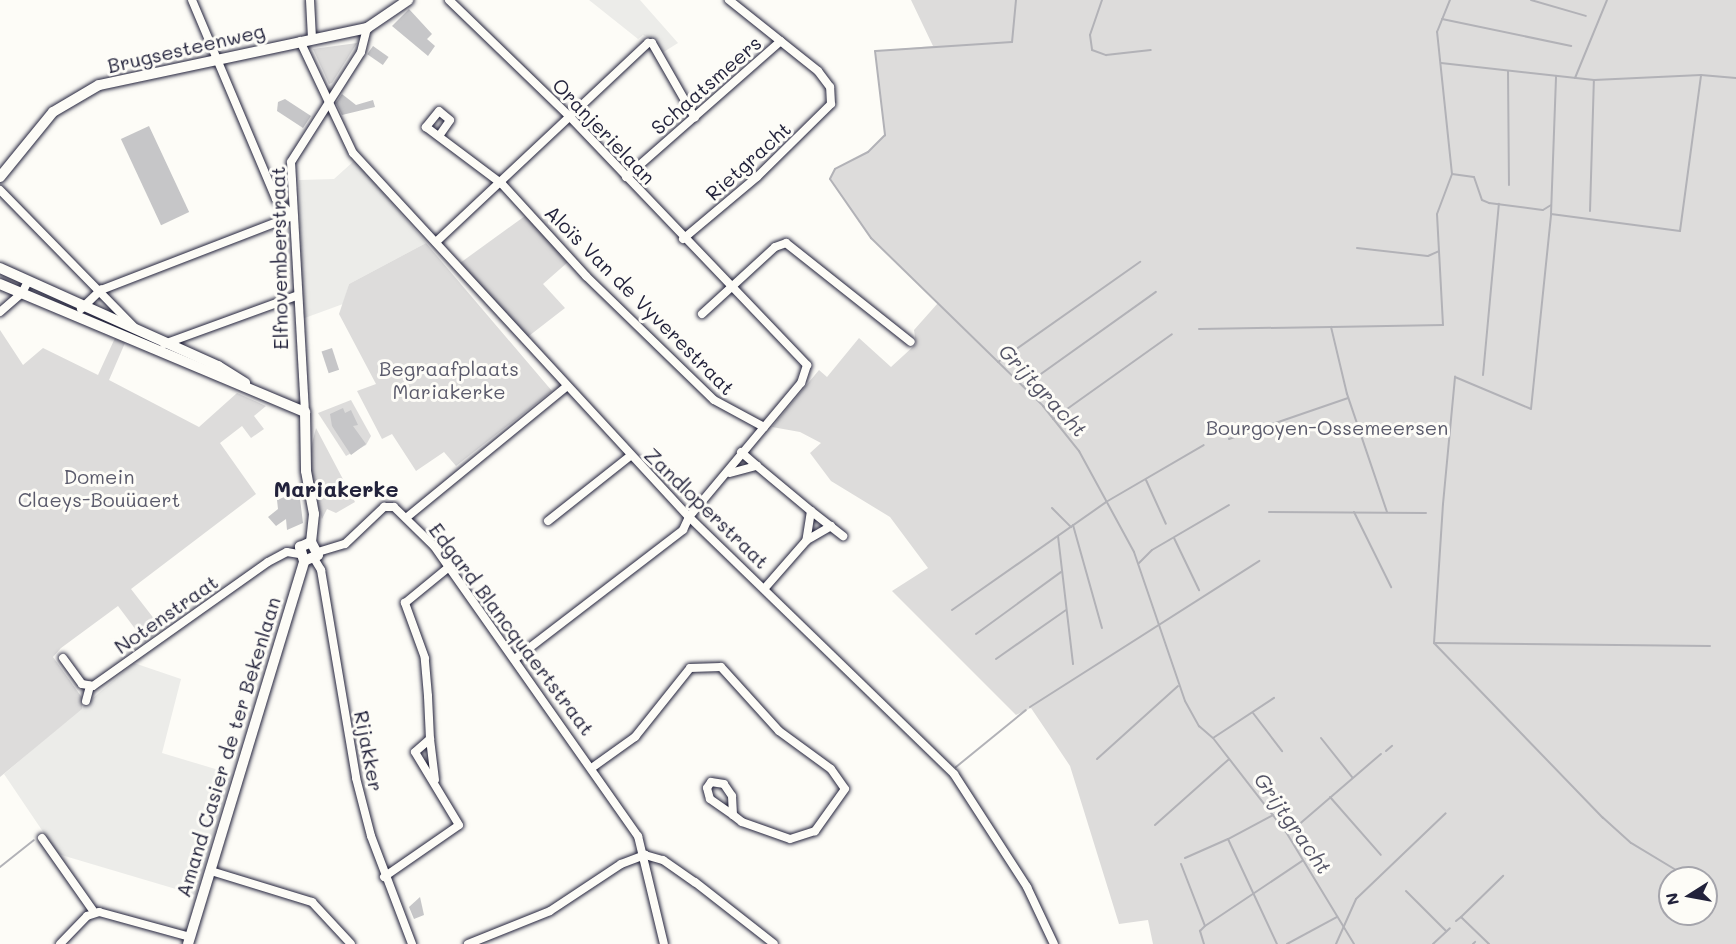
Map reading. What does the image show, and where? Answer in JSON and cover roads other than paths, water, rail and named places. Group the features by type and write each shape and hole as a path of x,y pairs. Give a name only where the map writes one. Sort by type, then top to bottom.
{"street":[{"path":"79,310 101,290 293,216 276,199 192,0"},
{"path":"310,0 312,39"},
{"name":"Brugsesteenweg","path":"0,177 33,133 75,96 99,86 367,28 408,0"},
{"name":"Oranjerielaan","path":"449,0 571,118 683,239 807,365 804,378 764,427"},
{"path":"729,0 781,41"},
{"name":"Elfnovemberstraat","path":"305,412 300,391 291,162 361,52 367,28"},
{"name":"Zandloperstraat","path":"300,41 330,99 353,153 436,242 565,388 689,517 765,588 954,774 1011,860 1054,944"},
{"name":"Rietgracht","path":"683,239 757,177 831,104 826,79 781,41"},
{"name":"Schaatsmeers","path":"626,177 781,41"},
{"path":"436,242 502,184 652,43 695,118"},
{"name":"Aloïs Van de Vyverestraat","path":"438,136 502,184 586,276 714,400 764,427"},
{"path":"0,190 101,290 137,330"},
{"path":"702,314 775,247 791,243 911,342"},
{"path":"0,268 153,349 223,381 248,385"},
{"path":"0,312 22,293 28,281"},
{"path":"0,284 137,330 305,412 306,471 314,513 309,556"},
{"path":"153,349 296,296"},
{"path":"406,518 565,388"},
{"path":"515,659 620,582 683,530 689,517 730,473 741,452 764,427"},
{"path":"741,452 843,536"},
{"path":"548,521 630,456"},
{"path":"730,473 757,466"},
{"name":"Edgard Blancquaertstraat","path":"309,556 345,544 373,510 394,507 406,518 449,567 593,767 638,836 645,855 664,944"},
{"path":"806,541 811,511"},
{"path":"765,588 806,541 831,526"},
{"path":"309,556 302,544 311,542"},
{"name":"Notenstraat","path":"90,686 268,562 287,552 309,556"},
{"name":"Amand Casier de ter Bekenlaan","path":"189,940 309,556"},
{"name":"Rijakker","path":"309,556 321,570 356,778 384,877 412,944"},
{"path":"435,780 425,658 405,603 449,567"},
{"path":"63,658 90,686 86,701"},
{"path":"593,767 635,737 686,671 703,664 721,667 779,731 831,769 845,789 824,822 803,838 757,830 733,815"},
{"path":"384,877 457,829 458,820 435,780 415,752 430,739"},
{"path":"42,838 94,912 189,940"},
{"path":"468,944 550,911 621,864 645,855 663,860 695,882 774,944"},
{"path":"211,871 312,902 351,944"},
{"path":"60,944 94,912"}],"waterway":[{"name":"Grijtgracht","path":"1016,0 1012,42 875,51 885,135 868,152 835,169 830,179 871,238 1043,406 1079,451 1134,552 1185,701 1199,726 1213,738 1286,832 1354,944"},
{"path":"1102,0 1090,35 1092,50 1106,55 1151,50"},
{"path":"1387,512 1347,394 1331,327 1443,325 1437,214 1452,174 1437,32 1450,0"},
{"path":"1531,0 1586,16"},
{"path":"1575,78 1607,0"},
{"path":"1442,19 1571,46"},
{"path":"1441,63 1594,80 1701,75"},
{"path":"1508,71 1509,185"},
{"path":"1669,866 1631,843 1603,818 1434,643 1443,504 1455,377 1531,409 1551,214 1680,231 1701,75 1736,78"},
{"path":"1551,214 1556,76"},
{"path":"1590,211 1594,80"},
{"path":"1452,174 1474,177 1482,200 1489,203 1543,210 1551,205"},
{"path":"1483,375 1499,204"},
{"path":"1357,248 1428,256 1439,251"},
{"path":"998,362 1140,262"},
{"path":"1024,386 1156,292"},
{"path":"1199,329 1331,327"},
{"path":"1053,419 1172,334"},
{"path":"1229,439 1348,398"},
{"path":"952,610 1106,502 1204,445"},
{"path":"1146,480 1166,524"},
{"path":"1139,563 1152,550 1229,505"},
{"path":"1052,508 1071,527"},
{"path":"1269,512 1426,513"},
{"path":"1354,512 1391,587"},
{"path":"1073,525 1102,628"},
{"path":"1058,536 1073,664"},
{"path":"1174,538 1199,590"},
{"path":"1030,707 1259,561"},
{"path":"976,634 1061,572"},
{"path":"996,659 1066,610"},
{"path":"1434,643 1710,646"},
{"path":"1097,759 1178,686"},
{"path":"1213,738 1274,698"},
{"path":"956,767 1026,710"},
{"path":"1253,713 1282,751"},
{"path":"1321,738 1352,777"},
{"path":"1386,751 1392,746"},
{"path":"1296,827 1381,754"},
{"path":"1155,825 1229,759"},
{"path":"1330,797 1381,855"},
{"path":"1336,944 1356,899 1446,813"},
{"path":"1273,815 1228,839 1277,944"},
{"path":"1185,858 1228,839"},
{"path":"0,867 34,840"},
{"path":"1204,944 1200,931 1205,926 1302,861"},
{"path":"1181,864 1205,926"},
{"path":"1461,917 1503,876"},
{"path":"1406,891 1446,931"},
{"path":"1287,944 1337,917"},
{"path":"1456,921 1461,917 1489,944"},
{"path":"1433,944 1450,928"}],"district":[{"name":"Mariakerke","path":"336,489"}],"park label":[{"name":"Begraafplaats Mariakerke","path":"449,380"},
{"name":"Bourgoyen-Ossemeersen","path":"1327,427"},
{"name":"Domein Claeys-Bouüaert","path":"99,488"}]}
